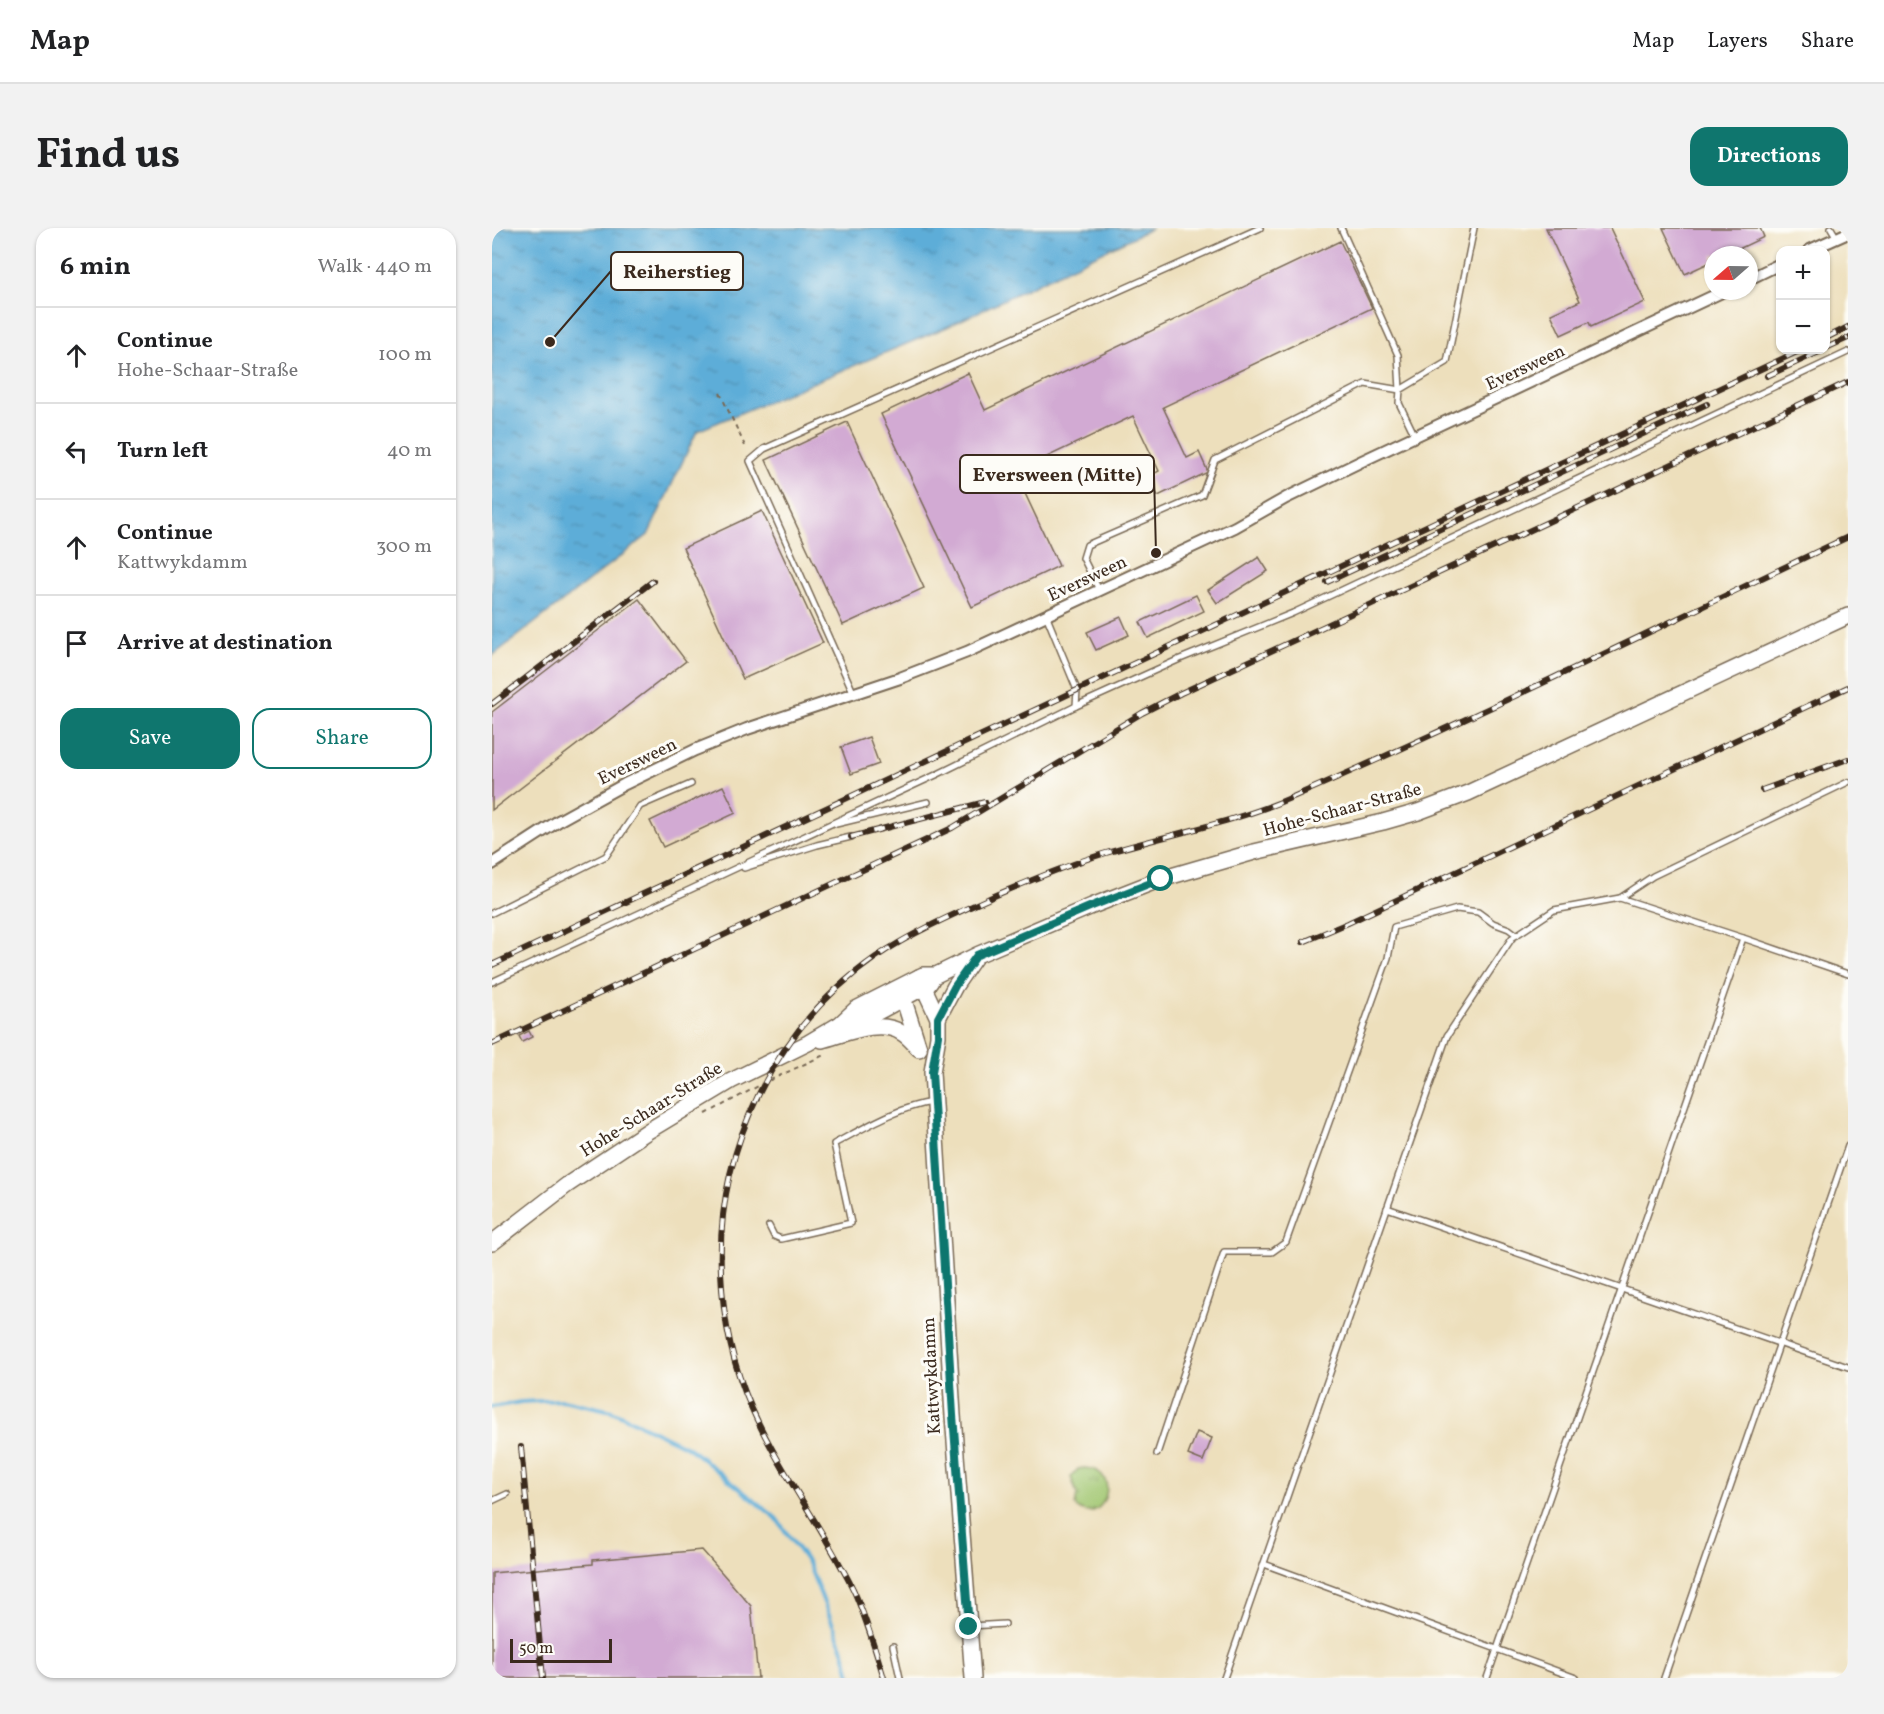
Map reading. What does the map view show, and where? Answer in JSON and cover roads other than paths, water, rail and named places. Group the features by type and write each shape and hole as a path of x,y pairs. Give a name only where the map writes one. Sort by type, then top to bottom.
{"main road":[{"name":"Hohe-Schaar-Straße","path":"492,1244 567,1185 648,1131 731,1081 808,1043 840,1024 856,1009 902,992 921,982 923,975 936,975 977,955 1161,879 1254,852 1383,822 1458,796 1511,774 1848,616"},
{"path":"938,1018 955,986 977,955"},
{"name":"Kattwykdamm","path":"921,982 938,1018 938,1036 932,1072 953,1415 973,1678"},
{"name":"Kattwykdamm","path":"902,992 919,1049 932,1072"},
{"path":"808,1043 870,1028 886,1027 903,1033 919,1049"}],"street":[{"path":"1816,246 1834,233 1848,232"},
{"path":"1758,275 1776,266"},
{"name":"Eversween","path":"492,864 560,820 667,764 747,729 854,694 947,660 1234,527 1286,498 1705,300"}],"lane":[{"path":"854,694 750,461 764,449 1260,228"},
{"path":"1341,228 1398,355 1399,403 1416,436"},
{"path":"1099,590 1083,558 1087,545 1202,495 1215,460 1365,384 1400,390 1447,362 1474,228"},
{"path":"492,982 938,774 1076,706 1180,658 1293,613 1848,352"},
{"path":"1046,615 1077,690 1076,706"},
{"path":"1224,1678 1447,1036 1512,938 1554,910 1620,898 1653,876 1848,782"},
{"path":"492,914 606,856 640,806 691,784"},
{"path":"824,826 928,802"},
{"path":"728,873 817,844 850,837"},
{"path":"1620,898 1848,974"},
{"path":"1157,1454 1224,1252 1272,1252 1286,1242 1388,958 1394,927 1456,909 1478,912 1492,923 1509,929 1517,935"},
{"path":"1487,1678 1743,938"},
{"path":"769,1226 774,1236 781,1239 851,1223 834,1144 895,1114 920,1104 934,1102"},
{"path":"1664,1678 1848,1146"},
{"path":"1387,1208 1848,1367"},
{"path":"492,1501 507,1494"},
{"path":"1264,1564 1576,1678"},
{"path":"969,1627 1005,1624"},
{"path":"893,1646 900,1678"}],"water":[{"path":"501,228 1152,228 947,327 697,431 648,535 492,656 492,232"}],"waterway":[{"path":"492,1407 521,1402 563,1400 612,1411 689,1448 776,1518 808,1563 844,1652 851,1678"}],"railway":[{"path":"1830,336 1848,327"},
{"path":"1830,346 1848,338"},
{"path":"492,965 1792,354"},
{"path":"1767,376 1814,354"},
{"path":"492,1044 952,828 1142,713 1181,693 1848,382"},
{"path":"1327,582 1707,404"},
{"path":"884,1678 853,1589 775,1455 745,1393 734,1360 724,1307 721,1272 722,1226 729,1181 741,1137 758,1095 781,1055 808,1019 840,986 876,957 921,930 953,915 1053,871 1130,846 1249,814 1295,796 1504,701 1848,537"},
{"path":"492,704 653,581"},
{"path":"1303,942 1348,923 1848,687"},
{"path":"1762,790 1848,759"},
{"path":"851,837 985,802"},
{"path":"521,1447 543,1678"}],"place":[{"name":"Reiherstieg","path":"550,342"},
{"name":"Eversween (Mitte)","path":"1156,553"}]}
